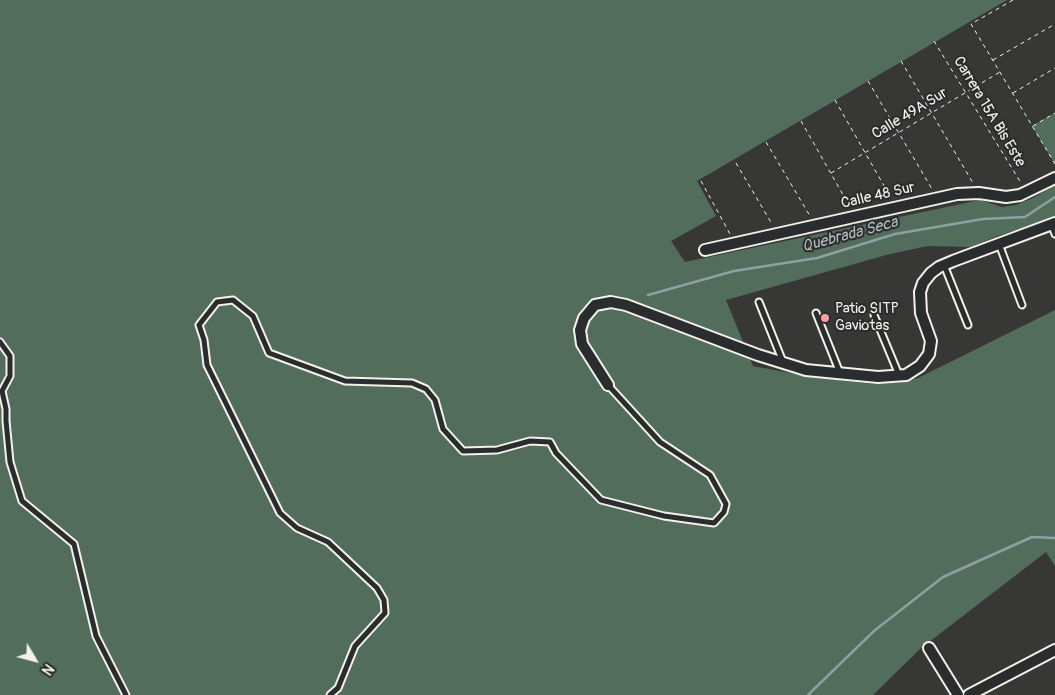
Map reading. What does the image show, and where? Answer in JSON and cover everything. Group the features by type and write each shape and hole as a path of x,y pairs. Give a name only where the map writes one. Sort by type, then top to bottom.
{"street":[{"name":"Calle 48 Sur","path":"705,250 957,194 979,193 1006,197 1027,193 1055,178"},
{"path":"608,385 582,344 580,330 584,318 595,305 611,302 626,305 758,355 806,370 878,377 906,375 920,366 929,354 931,341 921,313 920,292 926,278 939,266 1053,223"},
{"path":"929,648 958,695"},
{"path":"969,695 1055,650"}],"lane":[{"path":"1053,223 1055,234"},
{"path":"998,243 1022,304"},
{"path":"944,264 968,325"},
{"path":"330,695 338,688 355,646 385,613 384,600 377,588 328,542 297,528 280,513 206,365 204,340 199,325 217,302 233,300 253,316 269,353 345,381 412,383 426,389 435,400 443,428 463,451 497,450 530,441 550,442 556,453 601,500 664,516 714,523 724,512 726,504 710,476 660,442 608,385"},
{"path":"759,302 784,363"},
{"path":"816,314 841,374"},
{"path":"874,314 899,375"},
{"path":"0,342 10,356 10,376 2,391 6,409 10,462 22,502 74,544 96,636 126,695"}],"path":[{"path":"1013,0 972,24 1055,164"},
{"path":"993,60 1055,24"},
{"name":"Carrera 15A Bis Este","path":"934,41 1027,193"},
{"path":"901,61 979,193"},
{"path":"1012,93 1055,68"},
{"name":"Calle 49A Sur","path":"831,173 1000,72"},
{"path":"868,81 938,198"},
{"path":"835,100 897,207"},
{"path":"1032,126 1055,113"},
{"path":"801,121 856,216"},
{"path":"766,142 816,225"},
{"path":"736,163 777,234"},
{"path":"701,181 735,243"}],"green space":[{"path":"0,0 1007,0 697,181 716,216 671,241 685,262 980,200 1002,207 1016,205 1033,198 1055,185 1055,217 971,247 928,246 890,254 726,300 753,366 812,377 873,384 903,382 918,378 1055,310 1055,566 1046,552 920,649 873,695 0,695"},
{"path":"1055,113 1055,164 1032,126"}],"waterway":[{"name":"Quebrada Seca","path":"648,295 734,271 817,258 895,234 983,219 1025,217 1055,197"},
{"path":"808,695 874,631 943,577 1032,537 1055,538"}],"place":[{"name":"Patio SITP Gaviotas","path":"825,318"}]}
